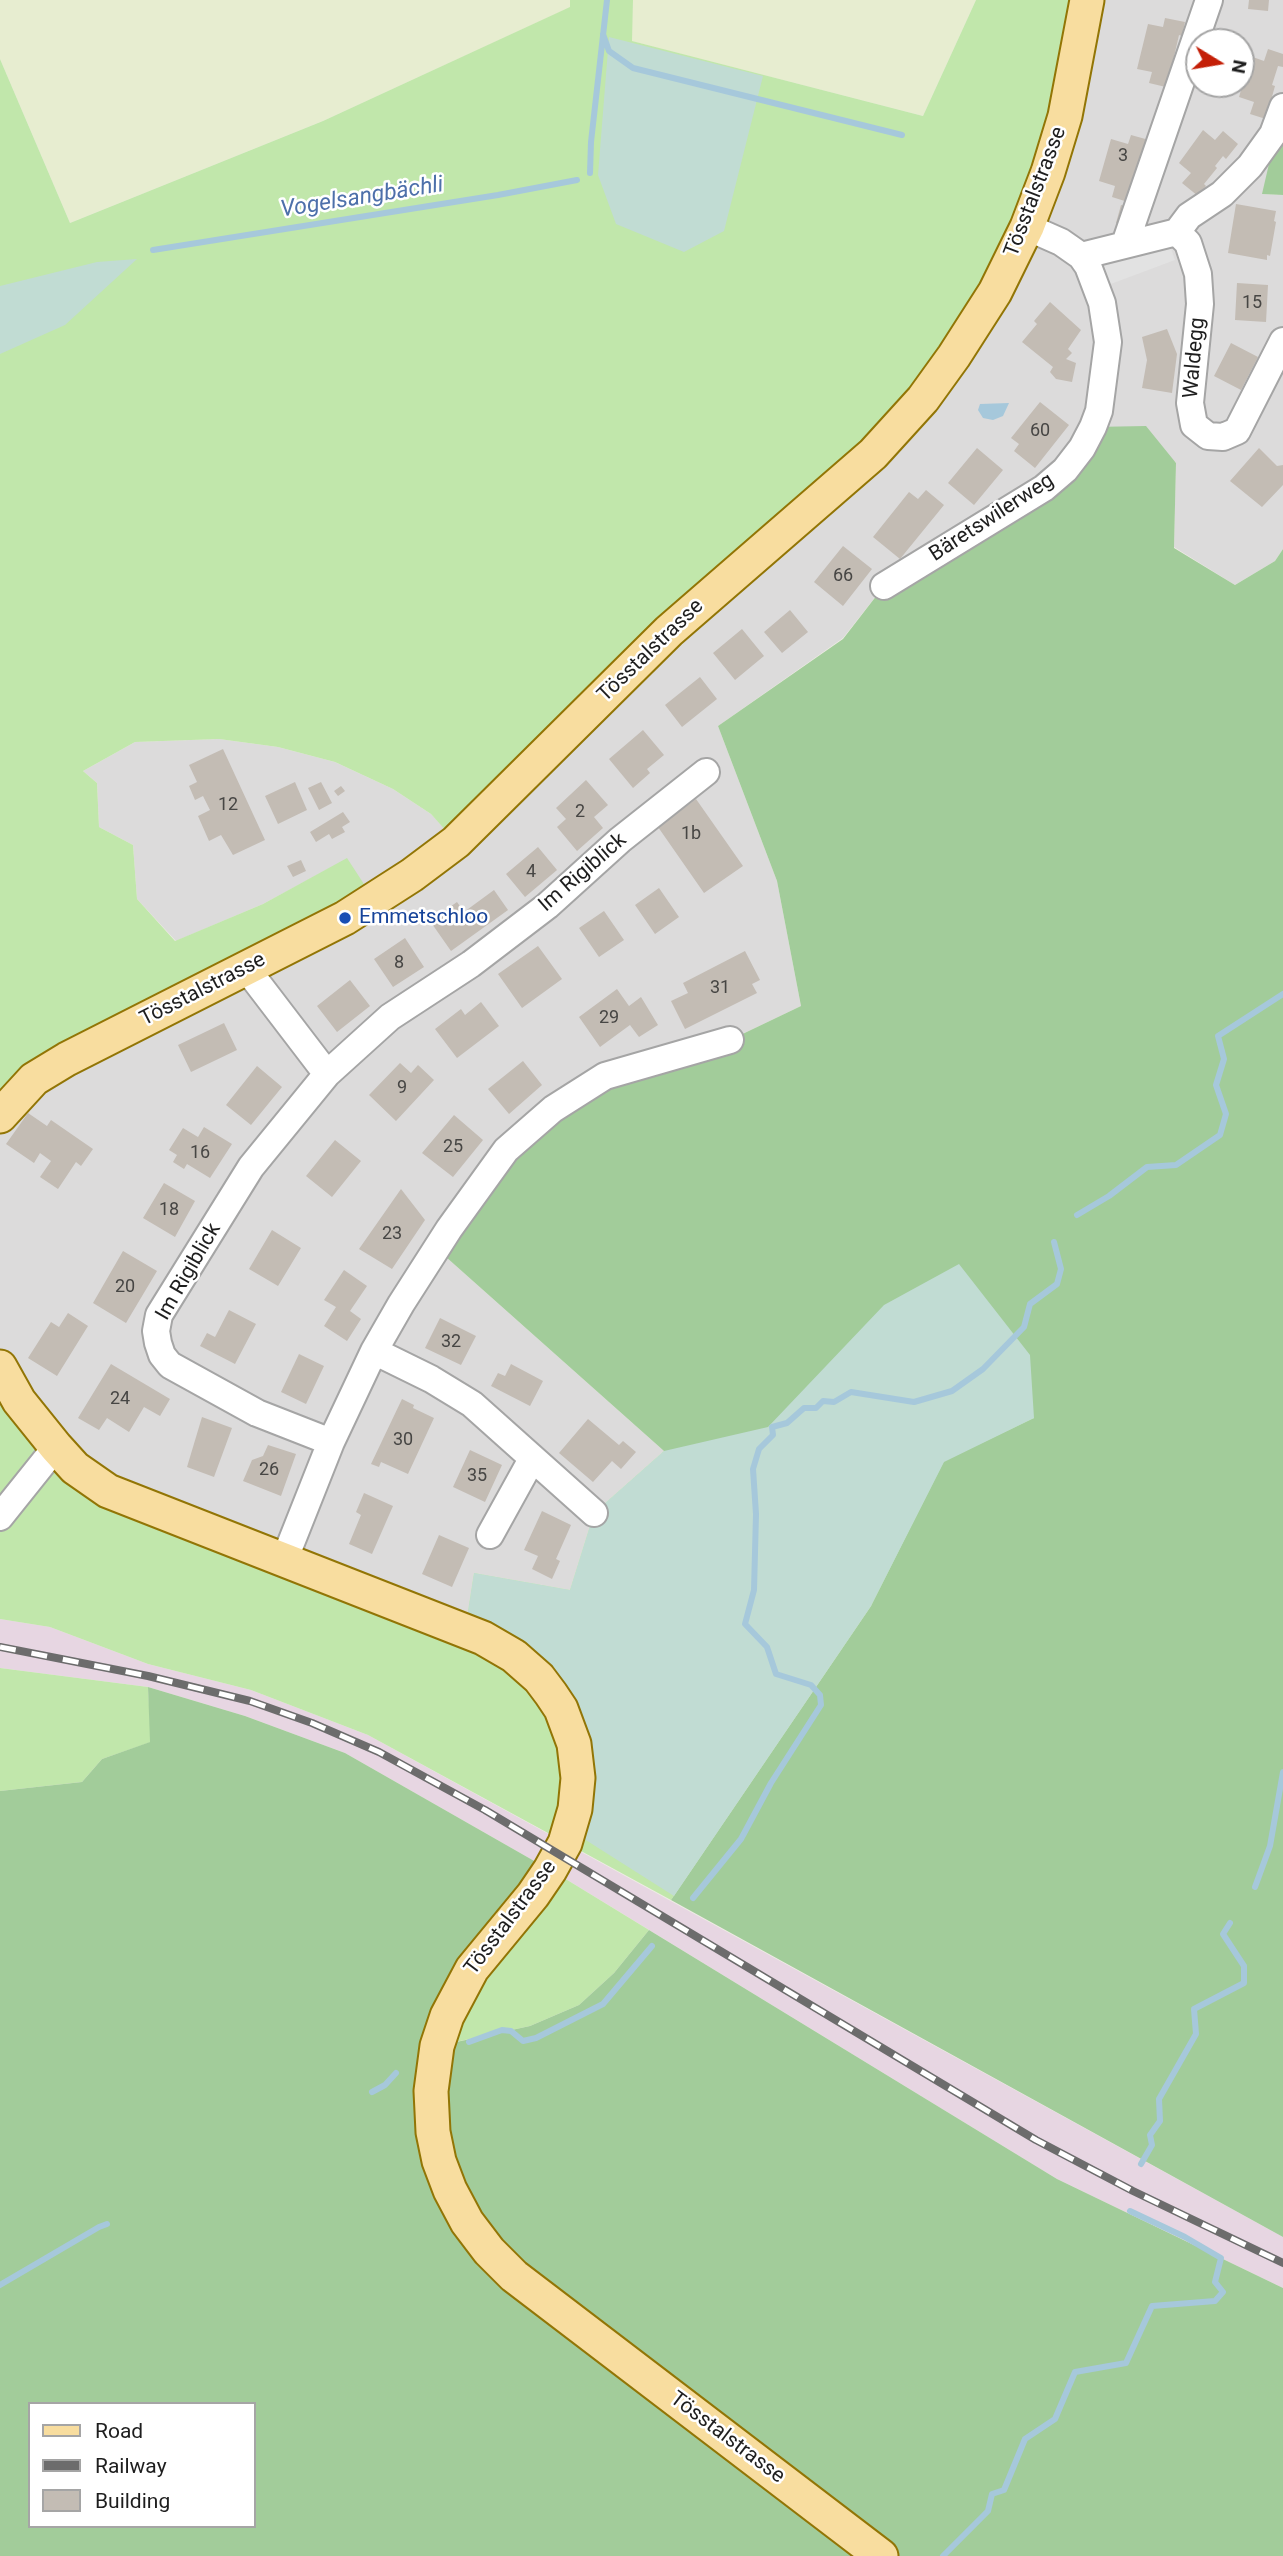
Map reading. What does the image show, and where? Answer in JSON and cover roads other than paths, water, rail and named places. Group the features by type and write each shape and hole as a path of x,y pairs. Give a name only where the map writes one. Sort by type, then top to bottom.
{"main road":[{"name":"Tösstalstrasse","path":"0,1116 34,1079 67,1059 375,901 456,842 669,631 873,454 923,398 954,356 995,292 1027,227 1065,116 1087,0"},
{"name":"Tösstalstrasse","path":"0,1367 19,1401 75,1468 117,1495 285,1558 483,1638 514,1656 539,1678 551,1694 561,1709 574,1744 577,1761 577,1795 573,1821 565,1843 538,1889 472,1969 447,2016 437,2046 431,2091 433,2132 439,2161 450,2190 467,2221 489,2251 514,2276 881,2556"}],"street":[{"path":"1125,244 1209,0"},
{"path":"1027,227 1061,242 1081,256 1177,232 1189,216 1222,194 1250,166 1273,134 1283,107"},
{"name":"Waldegg","path":"1177,232 1188,243 1198,274 1200,304 1190,403 1194,425 1208,436 1223,437 1237,431 1283,341"},
{"name":"Bäretswilerweg","path":"884,586 1044,488 1065,470 1082,448 1099,411 1108,342 1102,303 1088,266 1081,256"},
{"name":"Im Rigiblick","path":"331,1442 257,1413 170,1365 162,1355 156,1331 159,1315 251,1167 327,1074 390,1017 471,964 547,906 620,840 706,772"},
{"path":"246,968 327,1074"},
{"path":"285,1558 331,1442 374,1351 449,1229 506,1150 553,1109 604,1076 730,1040"},
{"path":"374,1351 431,1379 472,1404 594,1513"},
{"path":"0,1517 56,1447"},
{"path":"490,1535 532,1459"}],"waterway":[{"name":"Vogelsangbächli","path":"590,173 607,0"},
{"name":"Vogelsangbächli","path":"603,34 609,51 633,68 902,135"},
{"name":"Vogelsangbächli","path":"153,250 577,180"},
{"path":"1077,1215 1109,1196 1147,1167 1176,1165 1220,1135 1226,1114 1216,1085 1224,1059 1218,1036 1283,994"},
{"path":"693,1898 741,1839 771,1783 821,1705 820,1695 811,1685 776,1674 767,1647 745,1624 754,1590 756,1514 753,1469 759,1449 773,1435 772,1427 787,1423 804,1408 816,1408 823,1401 834,1402 851,1392 914,1402 952,1391 983,1369 1024,1327 1030,1304 1057,1284 1061,1269 1054,1242"},
{"path":"1255,1887 1270,1846 1283,1772"},
{"path":"1141,2164 1152,2145 1150,2135 1160,2121 1159,2099 1196,2034 1194,2009 1244,1983 1244,1966 1223,1934 1230,1923"},
{"path":"469,2042 502,2030 511,2031 523,2041 536,2038 603,2004 652,1946"},
{"path":"372,2092 385,2085 396,2073"},
{"path":"943,2556 988,2511 992,2494 1004,2490 1025,2439 1055,2419 1075,2372 1126,2363 1152,2306 1215,2301 1223,2292 1215,2282 1221,2258 1185,2237 1130,2211"},
{"path":"0,2285 107,2224"}],"railway":[{"path":"0,1647 148,1676 250,1701 312,1723 379,1752 485,1810 1036,2140 1133,2191 1283,2263"}],"place":[{"name":"Emmetschloo","path":"345,918"}]}
